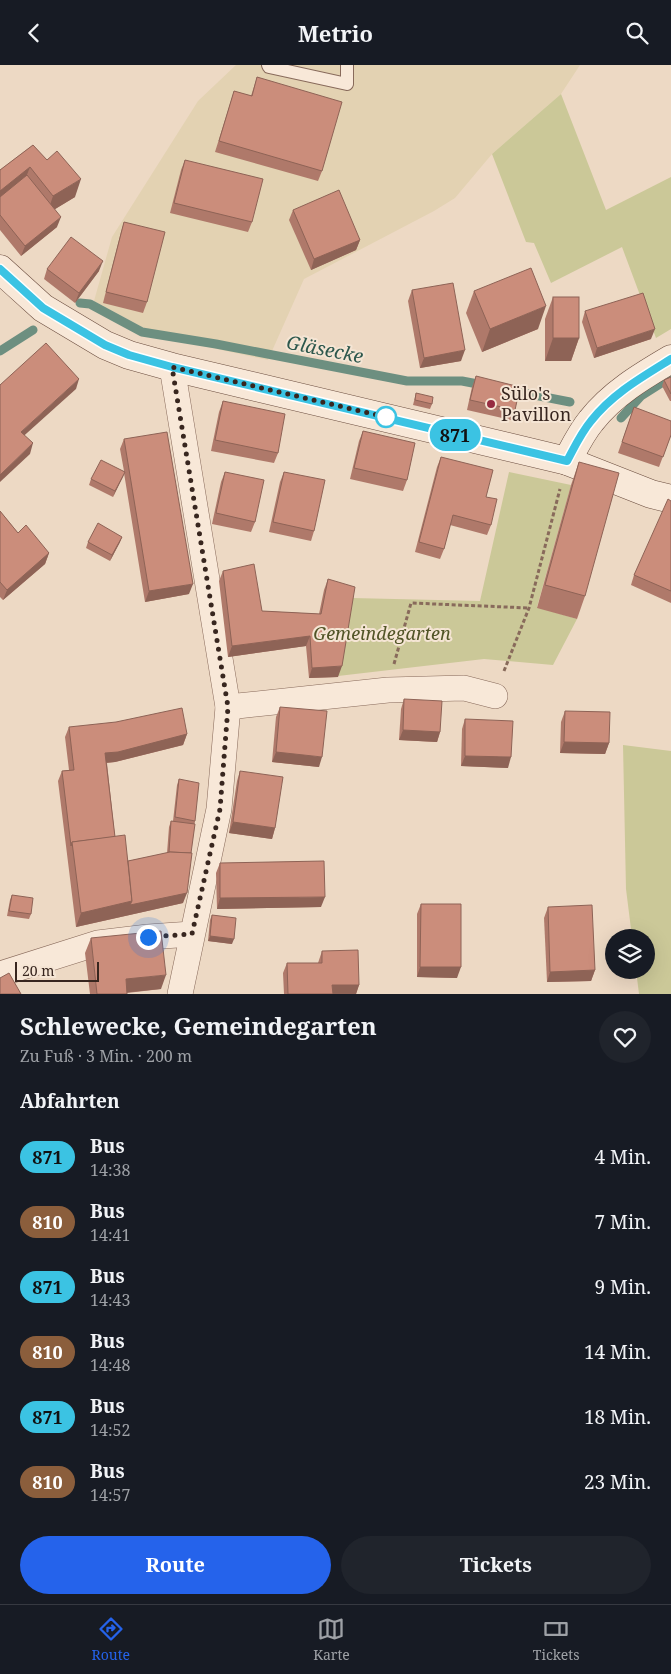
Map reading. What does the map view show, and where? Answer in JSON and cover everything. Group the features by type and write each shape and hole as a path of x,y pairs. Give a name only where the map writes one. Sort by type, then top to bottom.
{"street":[{"path":"0,269 43,308 105,345 129,355 172,367 567,461 651,494 671,499"},
{"path":"567,461 589,422 608,401 644,375 671,359"},
{"path":"172,367 228,707 220,809 180,994"},
{"path":"228,707 388,689 464,688 495,695"},
{"path":"0,973 98,943 192,934"}],"lane":[{"path":"268,65 269,67 346,84 347,65"}],"path":[{"path":"495,695 529,608 567,461"},
{"path":"388,689 411,603 529,608"}],"shaded area":[{"path":"236,65 580,65 561,94 492,154 455,198 434,211 304,279 268,360 194,344 144,328 94,301 112,237 198,101"}],"green space":[{"path":"561,94 606,210 671,177 671,329 656,338 622,247 551,283 534,243 526,242 492,154"},
{"name":"Gemeindegarten","path":"509,472 571,485 537,607 577,619 553,665 484,659 338,676 352,598 480,601"},
{"path":"623,745 671,751 671,994 639,994 637,979 655,979 655,929 631,929 626,889"}],"building":[{"path":"257,77 342,102 322,171 219,141 234,91 252,96"},
{"path":"33,145 47,160 57,151 81,179 53,196 30,167 0,191 0,170"},
{"path":"185,160 263,179 252,222 174,203"},
{"path":"27,175 61,217 25,246 0,215 0,197"},
{"path":"339,190 360,240 314,259 293,210"},
{"path":"124,222 165,232 147,302 106,292"},
{"path":"71,237 103,261 79,293 47,269"},
{"path":"531,268 546,306 490,329 474,291"},
{"path":"453,283 465,350 424,358 412,290"},
{"path":"643,293 655,329 597,348 585,311"},
{"path":"553,297 579,297 579,338 553,338"},
{"path":"46,343 79,379 21,432 33,443 0,475 0,385"},
{"path":"476,376 520,387 515,410 470,400"},
{"path":"671,377 671,394 664,380"},
{"path":"416,393 433,397 432,404 415,400"},
{"path":"223,401 285,414 278,453 215,440"},
{"path":"634,407 671,421 671,435 663,457 622,442"},
{"path":"363,431 415,443 407,480 354,468"},
{"path":"167,432 193,584 149,591 124,439"},
{"path":"441,457 493,470 486,497 497,499 491,525 453,515 444,549 419,542"},
{"path":"101,460 125,472 115,491 91,479"},
{"path":"579,462 619,473 585,596 545,585"},
{"path":"225,472 264,480 255,522 216,513"},
{"path":"284,472 325,480 314,531 273,522"},
{"path":"668,499 671,501 671,591 634,575"},
{"path":"0,511 18,533 26,525 49,553 7,590 0,582"},
{"path":"98,523 122,537 112,555 88,542"},
{"path":"254,564 262,611 321,614 328,579 355,587 342,666 312,668 310,636 232,646 223,571"},
{"path":"404,699 442,701 440,732 403,730"},
{"path":"280,707 327,711 322,757 276,752"},
{"path":"182,708 187,734 118,752 105,753 115,837 72,842 71,846 62,771 74,770 69,727 116,722"},
{"path":"565,711 610,712 609,743 564,742"},
{"path":"465,719 513,721 511,757 465,756"},
{"path":"240,771 283,777 275,828 233,822"},
{"path":"179,779 199,783 195,821 175,817"},
{"path":"171,821 195,824 191,853 169,852"},
{"path":"125,835 132,901 81,913 72,842"},
{"path":"170,852 192,853 187,893 130,905 132,901 128,861"},
{"path":"324,861 325,897 220,898 220,863"},
{"path":"12,895 33,898 31,914 9,911"},
{"path":"421,904 461,904 461,967 420,967"},
{"path":"592,905 595,970 550,972 548,907"},
{"path":"212,915 236,918 234,939 210,936"},
{"path":"161,931 166,975 126,979 127,994 97,994 91,938"},
{"path":"358,950 359,985 332,985 333,994 288,994 287,963 322,963 322,951"},
{"path":"9,973 21,994 0,994 0,978"}],"waterway":[{"name":"Gläsecke","path":"80,303 90,304 142,332 216,344 407,381 462,381 483,385"},
{"name":"Gläsecke","path":"0,351 33,330"},
{"name":"Gläsecke","path":"621,418 641,396 671,377"},
{"name":"Gläsecke","path":"508,390 570,402"}],"bus line":[{"name":"871","path":"0,269 43,308 105,345 129,355 172,367 567,461 589,422 608,401 644,375 671,359"}],"place":[{"name":"Sülo's Pavillon","path":"491,404"}],"route":[{"path":"148,937 192,934 220,809 228,707 172,367 386,417"}]}
